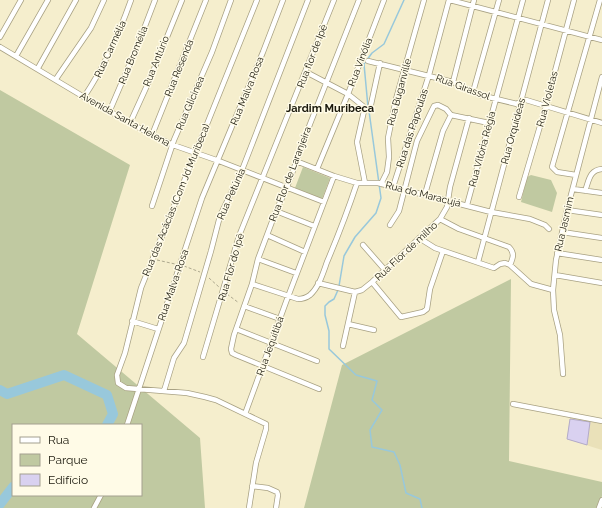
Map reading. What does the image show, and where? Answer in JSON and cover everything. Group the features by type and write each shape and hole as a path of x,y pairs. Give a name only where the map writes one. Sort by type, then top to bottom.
{"street":[{"path":"0,37 21,0"},
{"path":"16,56 48,0"},
{"path":"38,68 76,0"},
{"path":"56,79 90,28 104,0"},
{"name":"Rua Carmélia","path":"84,97 103,67 131,0"},
{"name":"Rua Bromélia","path":"110,110 155,0"},
{"name":"Rua Antúrio","path":"130,123 150,79 182,0"},
{"name":"Rua Resenda","path":"152,135 206,0"},
{"name":"Rua Glicinea","path":"152,206 173,145 212,52 231,0"},
{"name":"Rua das Acácias (Com Jd Muribeca)","path":"139,390 122,386 118,383 117,375 125,353 144,278 257,0"},
{"name":"Rua Malva Rosa","path":"209,181 219,161 283,0"},
{"name":"Rua Petúnia","path":"164,390 174,358 184,343 220,216 242,170 308,0"},
{"name":"Rua flor de Ipê","path":"263,178 334,0"},
{"name":"Rua Flor de Laranjeira","path":"262,367 231,352 232,344 252,284 258,259 359,0"},
{"name":"Rua Vinólia","path":"317,169 384,0"},
{"name":"Rua Buganville","path":"380,184 387,172 389,157 387,145 390,124 424,0"},
{"path":"450,0 474,2 496,11 602,40"},
{"name":"Rua das Papoulas","path":"393,187 430,75 450,0"},
{"path":"474,92 499,0"},
{"name":"Rua Vitória Régia","path":"467,205 523,0"},
{"name":"Rua Orquídeas","path":"478,262 490,212 522,100 548,0"},
{"name":"Rua Violetas","path":"519,197 546,105 574,0"},
{"path":"576,176 557,172 552,167 600,0"},
{"path":"453,82 474,2"},
{"name":"Avenida Santa Helena","path":"0,47 152,135 173,145 219,161 324,202"},
{"name":"Rua Girassol","path":"368,61 430,75 453,82 474,92 496,99 515,104 519,104 522,100 546,105 602,123"},
{"path":"364,111 370,109 380,63"},
{"path":"306,72 348,94 363,106 364,111 357,142 365,182"},
{"name":"Rua Jasmim","path":"563,374 560,335 554,310 553,290 557,253 602,77"},
{"path":"390,225 399,211 417,141 434,106 438,105 446,109 451,115 489,123"},
{"path":"425,194 443,131 451,115"},
{"name":"Rua Flor de milho","path":"355,292 362,290 372,282 440,220 445,212 469,118"},
{"name":"Rua do Maracujá","path":"296,161 334,176 357,183 365,182 404,189 490,212 530,219 549,228"},
{"path":"585,191 591,173 594,170 602,169"},
{"name":"Rua Jequitibá","path":"245,414 296,273 334,176"},
{"name":"Rua Flor do Ipê","path":"203,357 239,236 263,178"},
{"name":"Rua Malva-Rosa","path":"127,424 158,329 209,181"},
{"path":"252,284 288,296 304,299 309,296 318,283 346,217 357,183"},
{"path":"573,189 602,193"},
{"path":"567,210 602,215"},
{"path":"276,211 314,226"},
{"path":"440,220 459,229 507,245 513,250 514,254 510,265"},
{"path":"562,232 602,238"},
{"path":"267,235 305,252"},
{"path":"419,238 443,251 494,268 502,263 510,265 531,284 553,290"},
{"name":"Rua Flor de milho","path":"363,245 385,270"},
{"path":"372,282 399,316 403,317 423,312 427,309 430,289 443,251"},
{"path":"557,253 602,260"},
{"path":"258,259 296,273"},
{"path":"555,275 602,283"},
{"path":"318,283 355,292 343,346"},
{"path":"244,306 280,318"},
{"path":"132,321 158,329"},
{"path":"348,324 374,330"},
{"path":"236,329 316,361"},
{"path":"262,367 319,389"},
{"path":"139,390 164,390 205,397 245,414 267,426 256,463 249,508"},
{"path":"513,404 602,421"},
{"path":"252,486 268,488 277,492 276,508"},
{"path":"94,508 100,496"},
{"path":"599,508 602,500"}],"shaded area":[{"path":"570,416 602,422 602,450 567,439"}],"green space":[{"path":"0,90 130,165 77,334 200,438 205,508 0,508"},
{"path":"303,167 330,178 322,199 295,188"},
{"path":"531,175 551,180 557,193 552,212 521,202 527,177"},
{"path":"511,279 509,461 602,482 602,496 597,508 304,508 342,365"}],"building":[{"path":"570,419 590,422 587,445 567,439"}],"waterway":[{"path":"368,107 364,64 372,53 384,44 404,0"},
{"path":"339,286 344,256 355,237 376,213 381,198 369,111"},
{"path":"338,290 334,299 325,306 325,315 329,331 329,349 356,375 377,381 372,400 382,410 370,430 372,447 394,452 400,465 406,493 420,499 422,508"},
{"path":"0,390 7,394 64,375 107,395 113,414 108,424"},
{"path":"0,504 12,488"}],"district":[{"name":"Jardim Muribeca","path":"330,108"}]}
